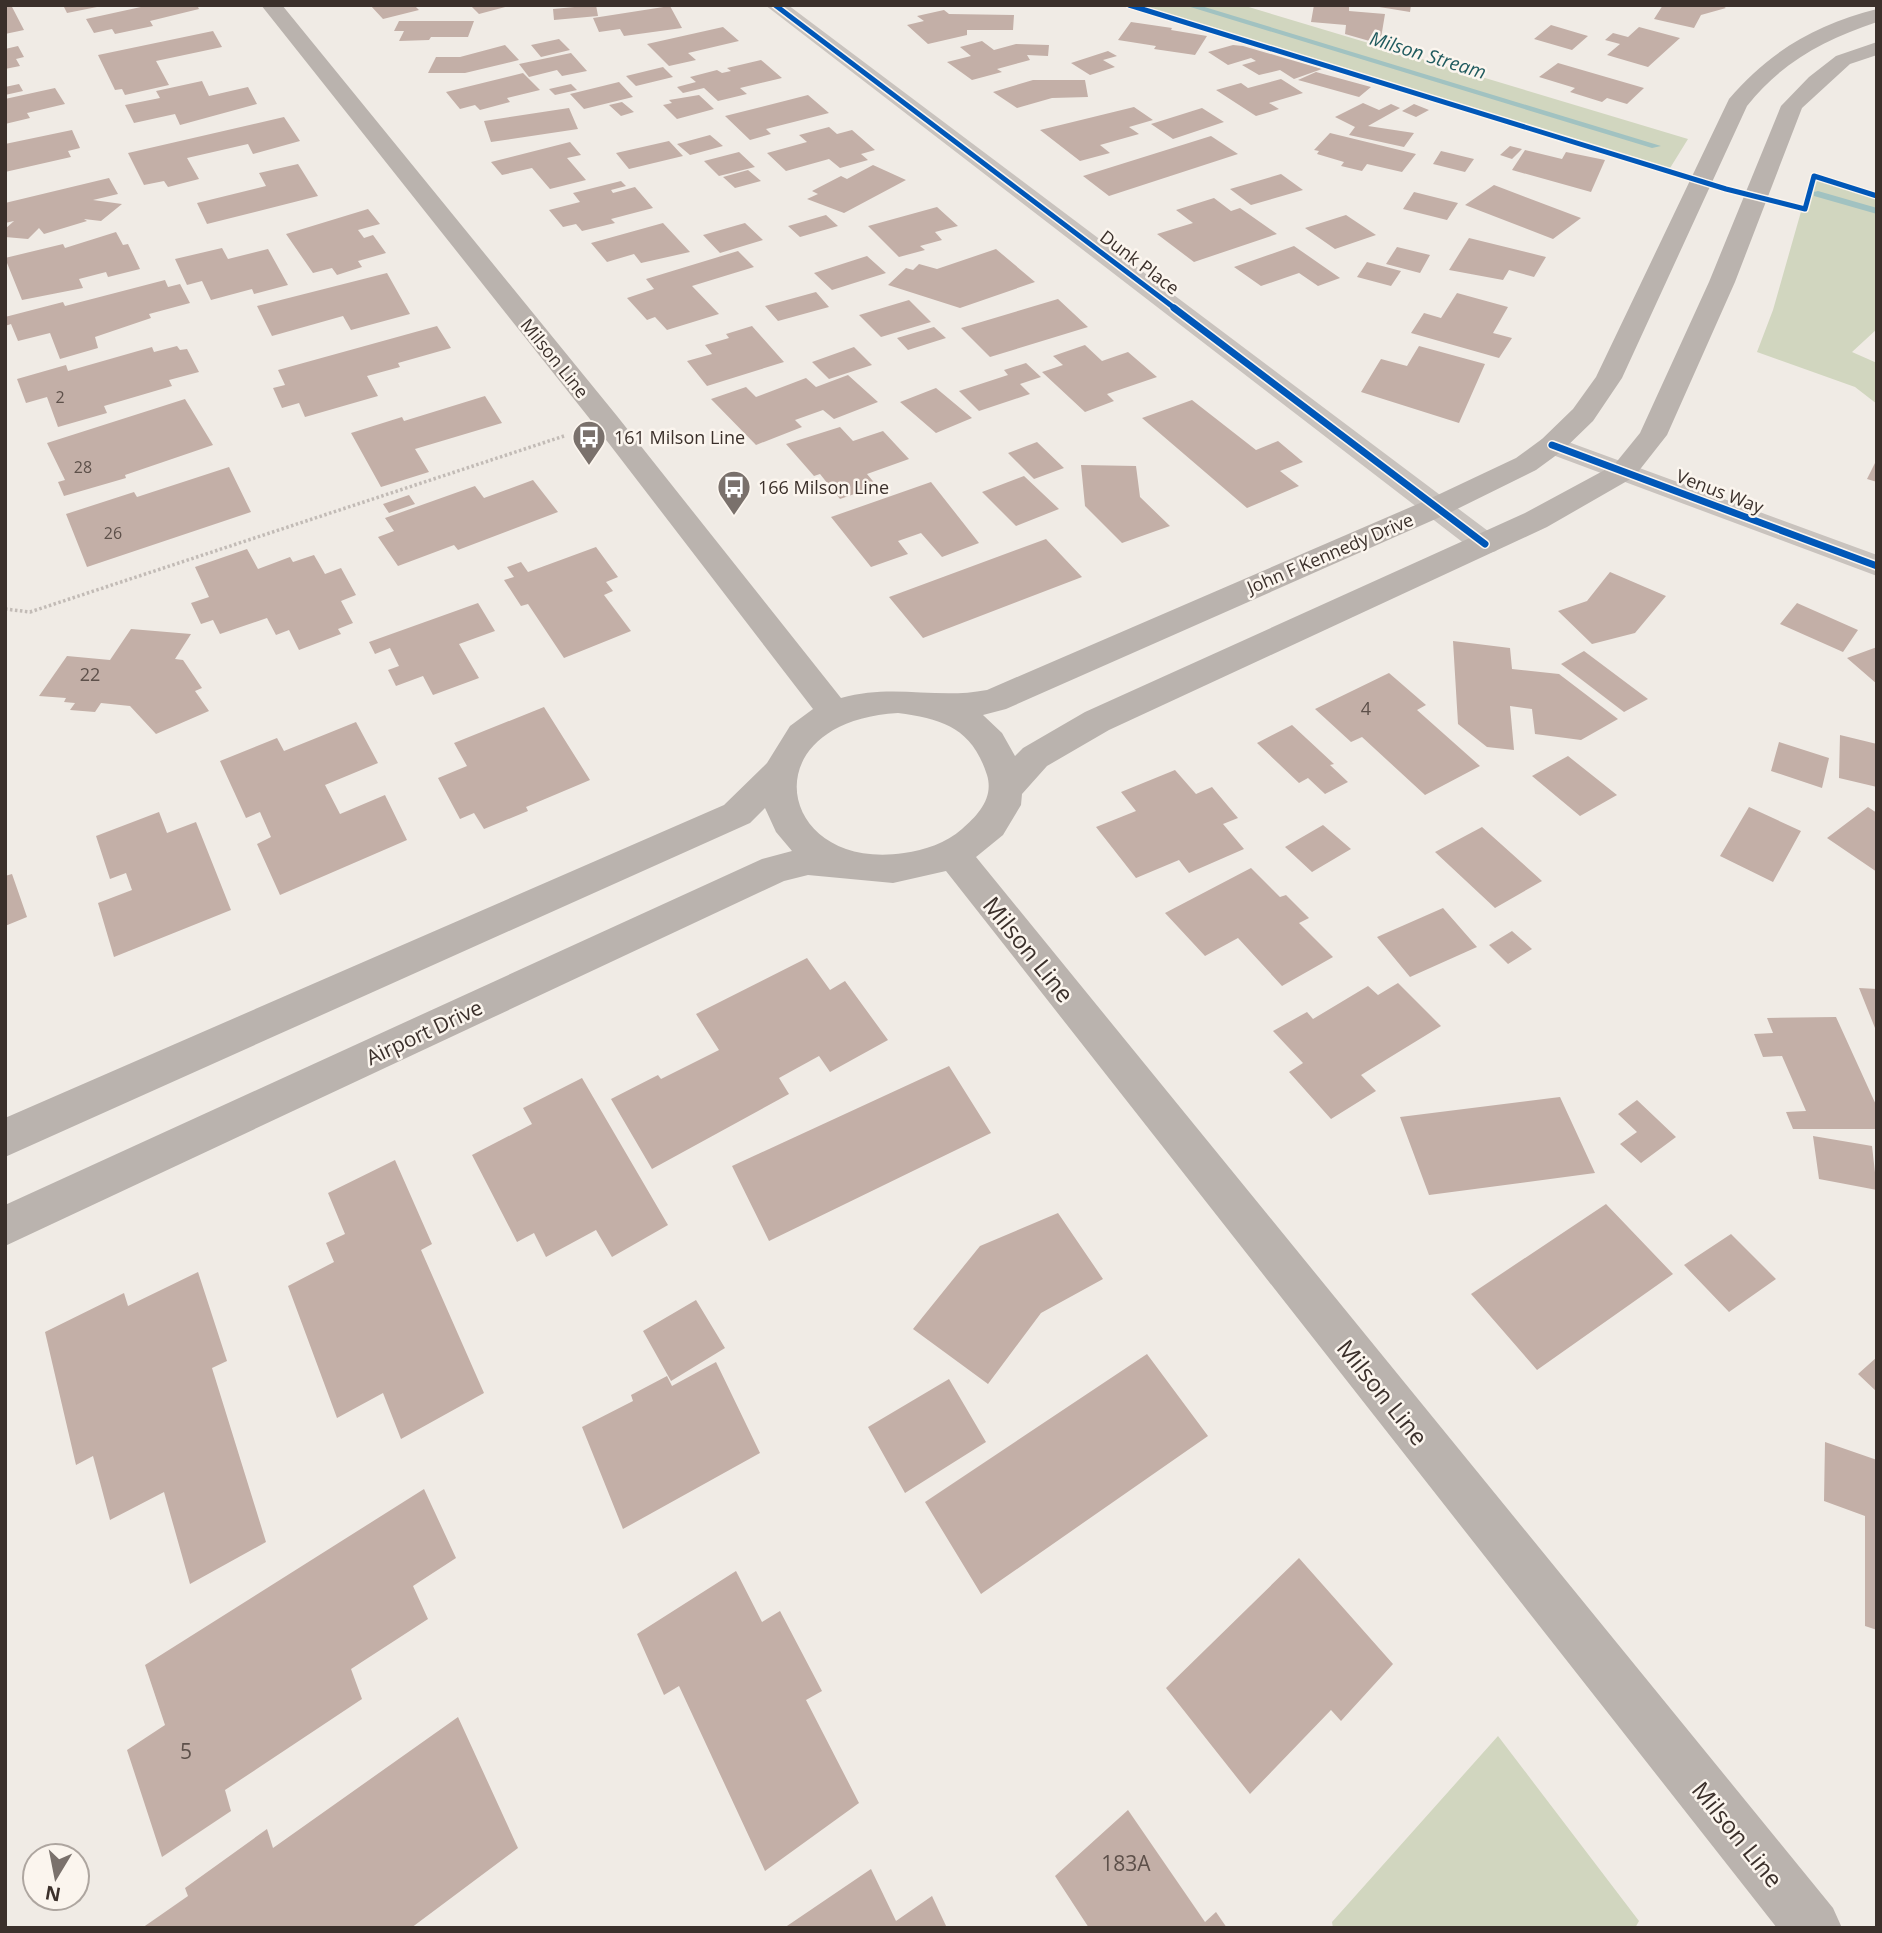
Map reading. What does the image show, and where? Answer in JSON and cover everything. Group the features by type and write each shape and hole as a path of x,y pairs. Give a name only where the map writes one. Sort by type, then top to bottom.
{"main road":[{"name":"Milson Line","path":"271,5 607,422 834,713"},
{"name":"John F Kennedy Drive","path":"930,705 967,706 994,701 1437,507 1526,464 1552,445 1583,415 1609,378 1737,104 1761,72 1792,49 1820,34 1877,15"},
{"path":"1005,790 1035,757 1097,721 1536,520 1624,471 1653,435 1722,282 1754,196 1793,106 1816,81 1843,61 1877,48"},
{"path":"898,701 930,705 960,716 979,730 1004,766 1005,790 998,815 980,837 954,855 920,867 895,869 848,864 815,852 797,835 785,817 777,795 779,772 789,748 809,728 834,713 865,703 898,701"},
{"path":"5,1138 737,814 779,772"},
{"name":"Milson Line","path":"954,855 1813,1928"},
{"name":"Airport Drive","path":"5,1226 775,869 808,861 848,864"}],"street":[{"name":"Dunk Place","path":"775,5 1485,544"},
{"name":"Venus Way","path":"1552,445 1877,566"}],"path":[{"path":"5,609 30,612 607,422"}],"green space":[{"path":"1118,5 1242,5 1688,139 1667,173"},
{"path":"1812,173 1877,193 1877,329 1852,352 1877,363 1877,404 1855,387 1757,352 1773,310"},
{"path":"1498,1736 1639,1921 1635,1928 1333,1928 1332,1922"}],"building":[{"path":"5,5 11,5 24,30 5,34"},
{"path":"63,5 101,5 102,6 67,13"},
{"path":"150,5 197,5 199,9 150,21 153,26 115,34 112,29 94,33 86,19"},
{"path":"370,5 414,5 419,10 383,19"},
{"path":"470,5 509,5 509,6 479,14"},
{"path":"596,5 598,16 554,20 553,9"},
{"path":"1314,5 1349,5 1349,11 1385,14 1380,44 1345,34 1346,25 1311,22"},
{"path":"1367,5 1411,5 1410,12"},
{"path":"1663,5 1721,5 1726,8 1701,15 1694,28 1654,19"},
{"path":"670,6 682,28 624,36 620,29 599,32 593,18"},
{"path":"944,10 949,14 1014,15 1013,30 967,30 967,35 928,44 907,25 924,21 917,16"},
{"path":"399,21 474,21 468,37 431,37 429,40 399,41 404,31 394,31"},
{"path":"1131,22 1207,36 1195,55 1154,49 1156,46 1118,40"},
{"path":"1551,25 1588,36 1572,50 1534,39"},
{"path":"723,27 739,41 688,53 696,60 669,66 647,44"},
{"path":"1639,27 1680,38 1648,67 1607,55 1620,44 1605,40 1613,33 1628,37"},
{"path":"213,31 222,47 156,61 169,85 125,95 122,89 115,90 98,55"},
{"path":"559,39 570,50 541,57 531,45"},
{"path":"982,41 994,50 1016,44 1049,45 1048,56 1027,55 1030,60 997,69 1002,72 972,80 947,62 971,56 960,47"},
{"path":"505,45 519,60 465,73 428,73 436,57 460,57"},
{"path":"1233,45 1322,69 1294,79 1280,70 1259,75 1242,65 1256,61 1251,58 1228,65 1208,52"},
{"path":"18,46 24,57 16,59 20,66 5,69 5,49"},
{"path":"1108,51 1117,56 1103,60 1115,67 1090,75 1071,63"},
{"path":"571,53 587,71 562,76 557,70 529,77 519,64"},
{"path":"761,60 782,78 740,88 747,94 718,101 704,88 683,93 677,87 696,82 690,77 717,70 722,73 731,71 727,68"},
{"path":"1558,63 1644,88 1627,104 1607,98 1602,102 1570,92 1575,88 1539,77"},
{"path":"663,67 673,77 636,86 626,76"},
{"path":"1316,72 1371,87 1359,97 1298,80"},
{"path":"523,73 540,90 507,98 510,102 480,110 475,105 460,109 446,92"},
{"path":"1281,79 1303,93 1269,103 1279,109 1256,116 1216,90 1241,83 1248,88"},
{"path":"1033,80 1085,80 1088,97 1052,98 1017,108 993,92"},
{"path":"202,81 209,96 248,87 257,104 180,125 175,114 134,123 125,105 160,98 156,91"},
{"path":"619,82 633,97 584,109 570,94"},
{"path":"19,84 23,91 5,95 5,87"},
{"path":"571,84 577,90 555,95 549,89"},
{"path":"55,88 65,104 27,113 30,118 5,124 5,99"},
{"path":"699,95 714,109 677,119 663,105 672,103 669,100"},
{"path":"808,95 829,113 766,129 771,134 750,140 725,116"},
{"path":"622,102 634,112 621,116 609,105"},
{"path":"1363,103 1379,110 1391,104 1400,108 1368,126 1414,133 1404,147 1349,135 1355,127 1335,117"},
{"path":"1414,104 1429,110 1416,117 1402,111"},
{"path":"1134,107 1153,120 1129,127 1139,134 1100,145 1110,153 1080,161 1040,130"},
{"path":"569,108 578,129 491,142 484,121"},
{"path":"1202,108 1224,122 1173,139 1151,124"},
{"path":"284,117 300,141 253,154 248,144 187,158 199,179 168,187 164,181 144,185 128,153"},
{"path":"829,127 837,134 852,130 875,150 861,154 868,160 840,168 829,159 786,171 767,153 807,142 799,135"},
{"path":"72,130 80,148 68,151 71,157 5,172 5,144"},
{"path":"1330,133 1416,154 1402,172 1367,164 1362,171 1341,166 1344,162 1317,154 1319,151 1314,150"},
{"path":"710,135 723,146 690,155 677,144"},
{"path":"1211,136 1238,154 1109,196 1083,176"},
{"path":"669,141 683,156 629,169 616,153"},
{"path":"570,142 581,155 567,158 586,180 550,189 532,168 502,175 491,162"},
{"path":"1510,146 1522,149 1512,159 1500,155"},
{"path":"1525,150 1562,159 1566,152 1605,160 1591,192 1512,170"},
{"path":"1441,151 1474,159 1465,172 1433,164"},
{"path":"739,152 755,167 719,176 704,161"},
{"path":"298,164 318,196 207,224 197,203 266,186 259,173"},
{"path":"873,165 906,180 844,213 807,199 818,194 812,191 841,176 847,179"},
{"path":"748,170 761,181 735,188 723,177"},
{"path":"1281,174 1303,190 1251,205 1230,189"},
{"path":"109,178 118,194 93,200 122,204 101,221 84,219 87,221 44,234 39,228 28,239 5,237 5,229 14,221 5,223 5,203"},
{"path":"621,181 626,186 611,190 613,193 635,187 653,208 611,219 615,223 582,231 576,224 563,227 549,210 580,202 573,193"},
{"path":"1494,185 1581,218 1553,239 1465,205"},
{"path":"1414,192 1458,203 1447,220 1403,209"},
{"path":"1214,198 1231,211 1240,208 1277,234 1194,262 1157,234 1193,223 1176,210"},
{"path":"937,207 958,226 935,232 942,240 920,246 925,250 899,257 868,226"},
{"path":"368,209 380,224 358,230 364,238 373,235 386,253 358,261 362,267 337,275 332,268 313,273 286,234"},
{"path":"826,215 838,226 800,237 788,226"},
{"path":"1346,215 1376,235 1335,249 1305,228"},
{"path":"663,223 690,252 641,263 634,254 607,262 591,243"},
{"path":"745,223 763,240 720,253 703,235"},
{"path":"116,232 123,245 128,244 140,269 108,277 106,272 79,279 83,288 22,300 5,258 63,244 65,248"},
{"path":"1469,238 1546,257 1534,277 1509,270 1503,280 1449,270"},
{"path":"1294,246 1340,278 1318,286 1299,273 1261,286 1234,267"},
{"path":"1397,247 1430,255 1420,273 1386,264"},
{"path":"222,248 228,259 268,249 288,285 254,294 252,289 211,300 202,281 187,285 175,259"},
{"path":"996,249 1035,282 960,308 888,285 906,268 913,270 919,264 937,269"},
{"path":"738,251 754,267 692,286 719,314 667,330 655,317 647,320 627,298 654,289 646,279"},
{"path":"867,256 886,273 832,290 814,273"},
{"path":"1367,262 1401,271 1391,286 1357,277"},
{"path":"387,273 410,314 351,330 343,316 272,336 257,306"},
{"path":"165,280 168,287 180,284 190,303 149,314 151,318 95,337 98,348 60,359 50,333 18,341 11,324 5,326 5,317 63,302 65,306"},
{"path":"816,292 829,307 778,321 765,306"},
{"path":"1457,293 1508,307 1493,333 1512,338 1499,358 1411,333 1424,313 1441,318"},
{"path":"1058,299 1088,327 990,357 961,328"},
{"path":"909,300 931,322 881,337 859,315"},
{"path":"437,326 451,348 398,363 400,367 367,376 378,396 305,417 299,403 282,408 273,388 285,385 278,370"},
{"path":"752,326 784,362 707,386 687,361 712,354 705,345 729,338 726,334"},
{"path":"934,327 946,338 908,350 897,338"},
{"path":"1085,345 1102,361 1128,352 1157,377 1107,394 1114,401 1085,412 1042,372 1063,365 1053,356"},
{"path":"177,346 180,350 187,349 199,372 169,380 172,386 104,406 107,413 58,427 47,397 26,403 17,379 66,365 68,371 152,347 154,352"},
{"path":"1419,346 1485,364 1459,423 1361,392 1381,359 1407,366"},
{"path":"854,347 872,365 829,379 812,362"},
{"path":"1026,363 1041,377 1020,384 1030,394 979,411 959,391 1008,375 1004,370"},
{"path":"848,375 878,402 834,419 823,410 795,420 802,427 756,445 711,399 746,387 756,397 806,378 816,387"},
{"path":"936,388 972,418 936,433 900,402"},
{"path":"485,396 502,423 415,449 429,472 381,487 351,433 402,417 404,421"},
{"path":"185,399 213,445 125,475 126,478 64,496 58,482 65,480 47,443"},
{"path":"1192,400 1256,450 1278,441 1303,462 1280,471 1299,486 1247,508 1142,418"},
{"path":"840,427 853,441 883,431 909,459 867,474 877,486 840,499 820,474 814,476 786,444"},
{"path":"1037,442 1064,468 1034,479 1008,453"},
{"path":"1875,463 1877,464 1877,482 1867,479"},
{"path":"1081,465 1136,466 1140,497 1170,526 1122,543 1085,506"},
{"path":"229,467 251,512 87,567 66,514 134,492 137,497"},
{"path":"1024,476 1059,509 1016,526 982,492"},
{"path":"533,480 558,512 458,550 454,545 398,566 378,537 394,531 385,518 475,486 484,498"},
{"path":"931,482 979,543 942,557 921,533 898,541 908,554 871,567 831,517"},
{"path":"409,495 415,504 389,513 383,504"},
{"path":"1046,539 1082,577 923,638 889,597"},
{"path":"596,547 618,577 606,582 613,591 604,595 631,631 564,658 528,604 521,606 504,580 514,577 507,567 521,562 528,572"},
{"path":"247,549 258,569 290,557 293,562 314,555 325,574 341,568 356,595 341,601 353,623 338,629 341,634 299,650 289,630 276,635 267,618 220,634 213,620 201,624 191,603 209,597 195,567"},
{"path":"1610,572 1666,596 1635,633 1592,644 1558,611 1587,601"},
{"path":"478,603 495,631 459,644 479,678 433,695 423,676 396,686 388,670 399,666 390,648 375,654 369,642"},
{"path":"1797,603 1858,630 1843,652 1780,624"},
{"path":"131,629 191,634 175,659 183,660 202,688 195,691 209,711 156,734 130,706 101,703 95,712 70,710 75,703 64,702 66,698 39,696 67,656 110,660"},
{"path":"1453,641 1510,648 1512,669 1559,674 1618,719 1581,740 1535,734 1532,709 1510,706 1514,750 1487,747 1458,724"},
{"path":"1877,647 1877,684 1847,658"},
{"path":"1584,651 1648,699 1624,712 1561,664"},
{"path":"1389,673 1426,705 1417,710 1480,766 1425,795 1362,737 1351,742 1315,709"},
{"path":"544,707 590,780 526,807 528,811 484,829 474,813 460,819 438,778 467,766 454,743"},
{"path":"356,722 378,763 325,785 340,814 385,795 407,840 280,895 257,844 271,837 260,812 246,818 220,761 277,738 284,751"},
{"path":"1292,725 1334,764 1330,765 1348,782 1325,794 1308,778 1299,783 1257,743"},
{"path":"1840,735 1877,744 1877,787 1839,778"},
{"path":"1779,742 1829,758 1822,788 1771,771"},
{"path":"1568,756 1617,795 1580,816 1532,776"},
{"path":"1175,770 1196,794 1212,787 1238,818 1223,824 1244,849 1189,873 1179,860 1136,878 1096,827 1136,811 1121,792"},
{"path":"1749,807 1801,831 1773,882 1720,856"},
{"path":"1868,807 1877,813 1877,872 1827,838"},
{"path":"159,812 167,833 196,822 231,910 114,957 98,903 132,890 126,873 110,879 96,836"},
{"path":"1323,825 1351,849 1312,872 1285,847"},
{"path":"1482,827 1542,881 1495,908 1435,852"},
{"path":"1251,868 1280,897 1286,895 1309,918 1299,923 1333,957 1282,986 1238,938 1205,956 1165,913"},
{"path":"12,874 27,917 5,926 5,876"},
{"path":"1443,908 1477,947 1410,977 1377,937"},
{"path":"1512,931 1532,949 1508,964 1489,945"},
{"path":"807,958 830,990 845,981 888,1040 830,1072 819,1056 779,1078 789,1094 652,1169 611,1099 658,1075 661,1079 719,1050 696,1014"},
{"path":"1398,983 1441,1026 1361,1075 1376,1091 1331,1119 1289,1072 1303,1063 1273,1031 1307,1012 1313,1019 1368,986 1378,995"},
{"path":"1859,988 1877,989 1877,1033"},
{"path":"1836,1017 1877,1107 1877,1129 1793,1129 1786,1112 1806,1111 1782,1056 1763,1057 1754,1034 1773,1033 1767,1018"},
{"path":"949,1066 991,1133 769,1241 732,1166"},
{"path":"582,1078 668,1225 612,1257 596,1230 546,1257 534,1233 517,1242 472,1155 532,1124 523,1108"},
{"path":"1560,1097 1595,1173 1429,1195 1400,1117"},
{"path":"1637,1100 1676,1137 1641,1163 1620,1144 1637,1132 1618,1114"},
{"path":"1813,1136 1872,1146 1877,1190 1819,1179"},
{"path":"395,1160 432,1244 421,1250 484,1393 401,1439 383,1393 337,1418 288,1286 334,1262 326,1243 345,1234 328,1193"},
{"path":"1606,1204 1673,1274 1537,1370 1471,1294"},
{"path":"1058,1213 1103,1279 1041,1313 988,1384 913,1329 980,1246"},
{"path":"1731,1234 1776,1279 1729,1312 1684,1265"},
{"path":"198,1272 227,1361 212,1368 266,1542 190,1584 164,1492 110,1520 93,1456 76,1465 45,1332 124,1293 128,1306"},
{"path":"696,1300 725,1348 671,1381 643,1331"},
{"path":"1147,1354 1208,1436 981,1594 925,1502"},
{"path":"1877,1357 1877,1392 1858,1374"},
{"path":"716,1362 760,1453 623,1529 582,1427 633,1401 631,1395 667,1376 672,1386"},
{"path":"949,1379 986,1442 905,1493 868,1427"},
{"path":"1825,1442 1877,1460 1877,1630 1865,1626 1865,1516 1824,1501"},
{"path":"424,1489 456,1558 413,1586 428,1619 351,1669 362,1699 225,1790 231,1811 162,1857 127,1750 165,1725 145,1665"},
{"path":"1299,1558 1393,1664 1341,1721 1331,1710 1250,1794 1166,1688"},
{"path":"736,1571 762,1622 780,1611 822,1691 806,1700 859,1803 765,1871 679,1686 664,1695 637,1634"},
{"path":"458,1717 518,1848 411,1928 142,1928 188,1896 185,1888 267,1829 273,1848"},
{"path":"1128,1810 1205,1922 1216,1912 1227,1928 1089,1928 1055,1876"},
{"path":"871,1869 896,1921 932,1896 947,1928 784,1928"}],"waterway":[{"name":"Milson Stream","path":"1188,5 1656,146"},
{"name":"Milson Stream","path":"1818,194 1877,211"}],"cycle path":[{"path":"775,5 1485,544"},
{"path":"1129,5 1726,189 1805,209 1814,176 1877,196"},
{"path":"1552,445 1877,566"}],"place":[{"name":"161 Milson Line","path":"589,467"},
{"name":"166 Milson Line","path":"734,517"}]}
